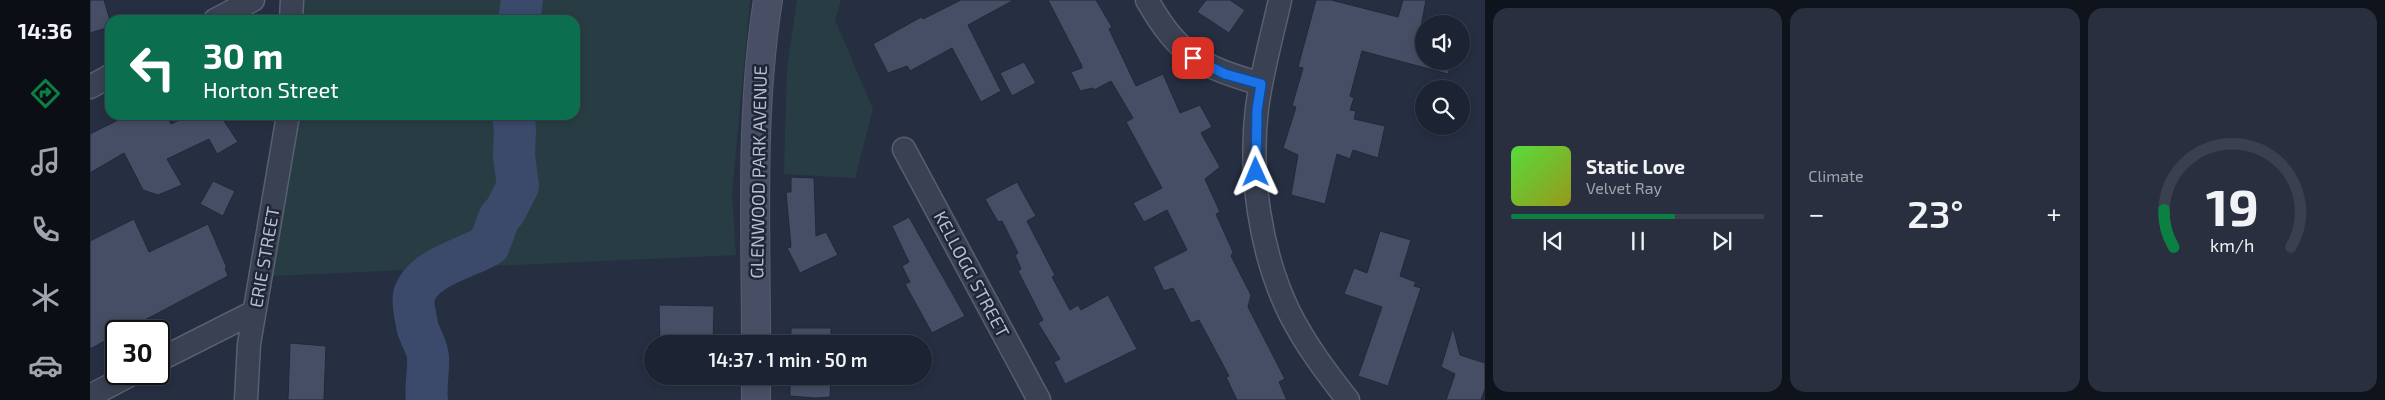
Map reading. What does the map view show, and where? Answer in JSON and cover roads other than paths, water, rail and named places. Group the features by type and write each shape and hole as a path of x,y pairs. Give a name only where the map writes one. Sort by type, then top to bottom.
{"main road":[{"name":"GLENWOOD PARK AVENUE","path":"756,335 758,101 763,31 768,0"},
{"path":"756,385 756,400"}],"street":[{"path":"224,15 253,0"},
{"path":"291,15 292,0"},
{"path":"1147,0 1161,25 1178,46 1193,58 1225,74 1261,84"},
{"path":"1280,0 1261,84 1256,119 1256,172 1263,225 1276,279 1289,311 1305,341 1325,371 1348,400"},
{"path":"90,87 105,79"},
{"name":"ERIE STREET","path":"246,400 249,344 287,120"},
{"name":"KELLOGG STREET","path":"904,149 1039,400"},
{"path":"170,354 254,312"},
{"path":"90,396 111,385"}],"waterway":[{"path":"520,15 522,0"},
{"path":"427,400 428,354 417,325 414,295 426,277 446,265 489,245 499,218 505,211 518,186 514,156 514,120"}]}
